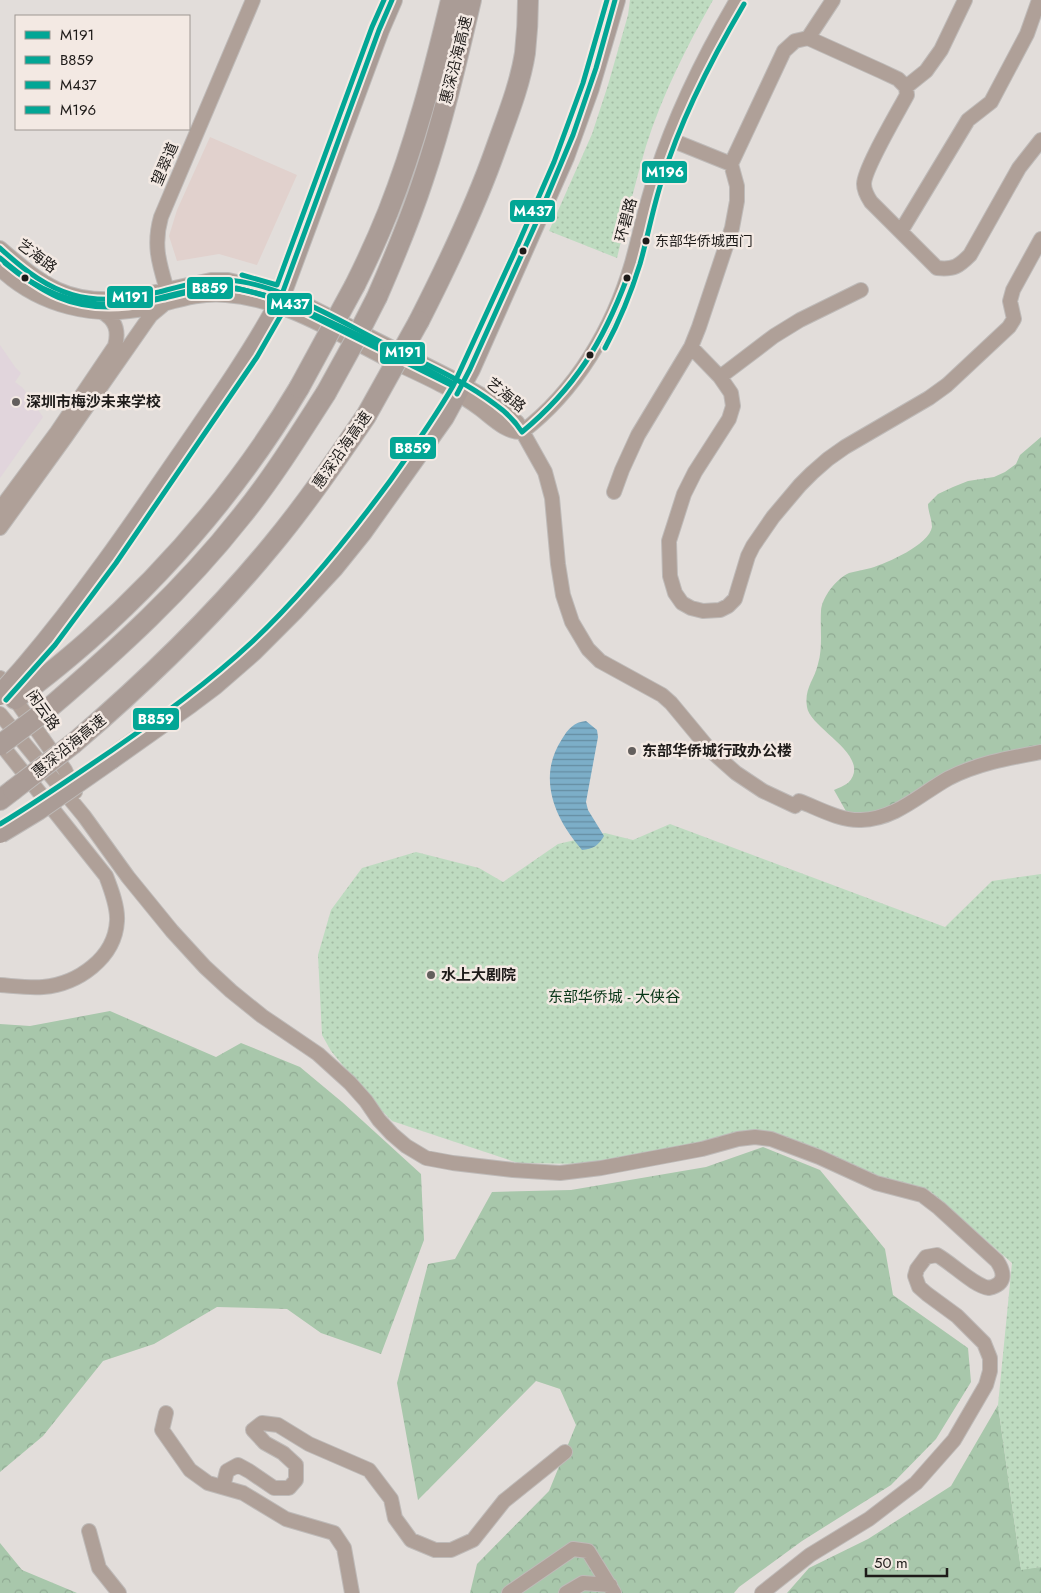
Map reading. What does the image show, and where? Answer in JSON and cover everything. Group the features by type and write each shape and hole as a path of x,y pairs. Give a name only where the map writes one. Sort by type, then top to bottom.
{"highway":[{"path":"7,697 25,667 69,614 110,559 251,353 279,300 379,30 392,0"},
{"path":"7,697 32,687 86,642 157,574 239,478 299,388 355,285 388,211 409,152 429,86 450,0"},
{"name":"惠深沿海高速","path":"0,744 48,709 90,674 139,629 192,574 240,518 279,465 326,392 377,296 402,239 424,179 444,112 470,0"},
{"name":"惠深沿海高速","path":"7,795 74,743 120,704 169,658 224,601 272,545 322,480 366,416 419,321 457,246 483,186 520,76 528,26 528,0"},
{"path":"0,833 44,806 190,704 214,685 293,612 333,568 372,518 431,436 460,389 570,142 600,55 614,0"}],"street":[{"name":"望翠道","path":"167,290 157,252 158,227 253,0"},
{"name":"环碧路","path":"522,432 538,419 571,384 605,331 627,278 652,188 669,139 696,75 737,0"},
{"path":"808,38 833,0"},
{"path":"906,87 926,71 942,50 965,0"},
{"path":"901,231 968,120 991,102 1027,34 1039,0"},
{"path":"614,492 638,435 690,347 699,326 732,228 737,201 731,164 784,51 795,41 808,38 898,79 906,87 907,95 869,168 864,182 865,193 871,202 937,268 949,269 960,265 970,255 1019,168 1041,140"},
{"path":"669,139 731,164"},
{"path":"690,347 720,377 731,393 733,406 730,419 695,472 684,494 669,541 670,576 675,593 682,603 703,612 720,610 728,606 735,599 748,556 753,546 773,518 812,472 845,447 922,403 947,385 1009,327 1014,319 1010,301 1013,290 1041,239"},
{"name":"艺海路","path":"0,248 48,286 80,297 116,300 200,282 220,280 250,284 279,300"},
{"name":"艺海路","path":"0,269 21,286 45,299 69,307 102,312 125,312 193,297 218,294 305,304 460,389 478,407 507,430 522,432"},
{"path":"720,377 780,332 861,290"},
{"path":"0,528 151,315 165,304"},
{"path":"0,509 57,432 115,346 115,325 102,312"},
{"path":"522,432 541,464 548,481 552,498 558,564 564,595 572,622 588,649 600,661 662,695 716,756 753,785 795,806 799,801 844,818 874,819 901,809 948,779 966,771 999,760 1041,752"},
{"name":"闲云路","path":"0,678 7,697 65,770 84,816"},
{"name":"闲云路","path":"0,714 84,816 172,931 205,967 262,1016 324,1060 350,1083 392,1134 406,1146 426,1158 512,1170 560,1172 601,1168 702,1149 738,1139 755,1137 770,1139 819,1157 876,1183 922,1195 997,1261 1002,1269 1002,1279 999,1284 989,1288 978,1285 938,1255 926,1257 917,1268 915,1276 919,1287 957,1316 978,1336 984,1343 990,1358 990,1371 986,1384 954,1440 916,1483 869,1519 810,1555 762,1593"},
{"path":"0,744 106,876 113,892 117,920 112,944 94,967 76,978 44,987 0,985"},
{"path":"166,1413 162,1430 190,1470 208,1483 244,1492 286,1519 334,1533 344,1548 352,1593"},
{"path":"223,1487 227,1471 238,1465 274,1488 289,1488 296,1480 296,1465 284,1453 265,1443 253,1430 262,1423 278,1425 309,1444 369,1470 391,1499 395,1518 411,1540 435,1550 451,1550 473,1540 504,1501 565,1452"},
{"path":"89,1531 98,1568 119,1593"},
{"path":"508,1593 573,1549 588,1551 612,1589"},
{"path":"566,1593 582,1583 612,1589"}],"shaded area":[{"path":"210,137 297,175 257,265 219,254 177,261 169,236 177,210"},
{"name":"深圳市梅沙未来学校","path":"0,345 21,373 15,382 23,388 43,417 0,478"}],"green space":[{"path":"630,0 713,0 676,71 652,127 617,258 549,231 592,134 628,15"},
{"path":"1041,437 1041,747 961,767 893,805 869,813 847,813 834,790 848,783 854,773 853,763 847,753 811,715 806,700 820,658 821,611 824,600 830,589 849,573 887,562 916,547 929,534 932,527 928,504 938,494 968,481 994,477 1005,472 1016,464 1020,455"},
{"name":"东部华侨城 - 大侠谷","path":"670,824 945,927 992,881 1041,874 1041,1567 1021,1570 998,1405 1012,1263 930,1191 902,1186 755,1131 589,1164 518,1163 392,1121 374,1103 331,1051 322,1035 318,955 331,910 362,868 416,852 479,868 503,882 558,844 605,833 633,840"},
{"path":"110,1011 216,1057 241,1043 300,1067 342,1102 421,1174 424,1240 381,1354 321,1333 287,1309 217,1307 154,1344 103,1361 43,1436 0,1472 0,1024 30,1026"},
{"path":"763,1147 820,1170 885,1249 893,1295 968,1348 971,1382 936,1439 891,1485 802,1541 739,1587 734,1593 470,1593 477,1564 549,1491 576,1425 560,1389 536,1381 418,1500 397,1383 428,1264 455,1259 492,1192 571,1190 706,1167"},
{"path":"998,1405 1021,1569 1041,1567 1041,1593 787,1593 809,1568 868,1539 951,1486"},
{"path":"0,1543 22,1570 77,1593 0,1593"}],"water":[{"path":"586,721 597,730 598,737 586,802 588,810 604,836 595,846 582,850 572,838 557,811 552,797 550,782 555,753 562,739 572,727"}],"transit line":[{"name":"M437","path":"242,275 277,285 372,27 384,0"},
{"name":"M191","path":"282,294 379,30 392,0"},
{"name":"M437","path":"5,263 21,275 53,293 88,303 126,304 215,287 254,292 327,320 454,384 554,162 583,83 607,0"},
{"name":"M191","path":"457,394 536,223 573,135 596,68 615,0"},
{"name":"M196","path":"605,348 629,296 643,253 659,190 678,134 720,46 744,4"},
{"name":"M191","path":"0,248 19,265 55,288 72,295 91,298 134,297 194,283 220,280 248,283 268,288 308,304 455,379 500,408 522,432"},
{"name":"B859","path":"0,258 29,281 44,290 74,303 90,306 128,306 210,288 235,289 255,293 302,311 453,386 415,446 358,523 307,585 271,624 218,672 166,712 70,779 0,824"},
{"name":"M191","path":"522,432 557,398 585,362 608,323 627,278"},
{"name":"B859","path":"6,700 55,645 116,563 257,357 284,310 284,304 280,299 236,288"}],"place":[{"name":"东部华侨城西门","path":"646,241"},
{"name":"深圳市梅沙未来学校","path":"16,402"},
{"name":"东部华侨城行政办公楼","path":"632,751"},
{"name":"水上大剧院","path":"431,975"}]}
